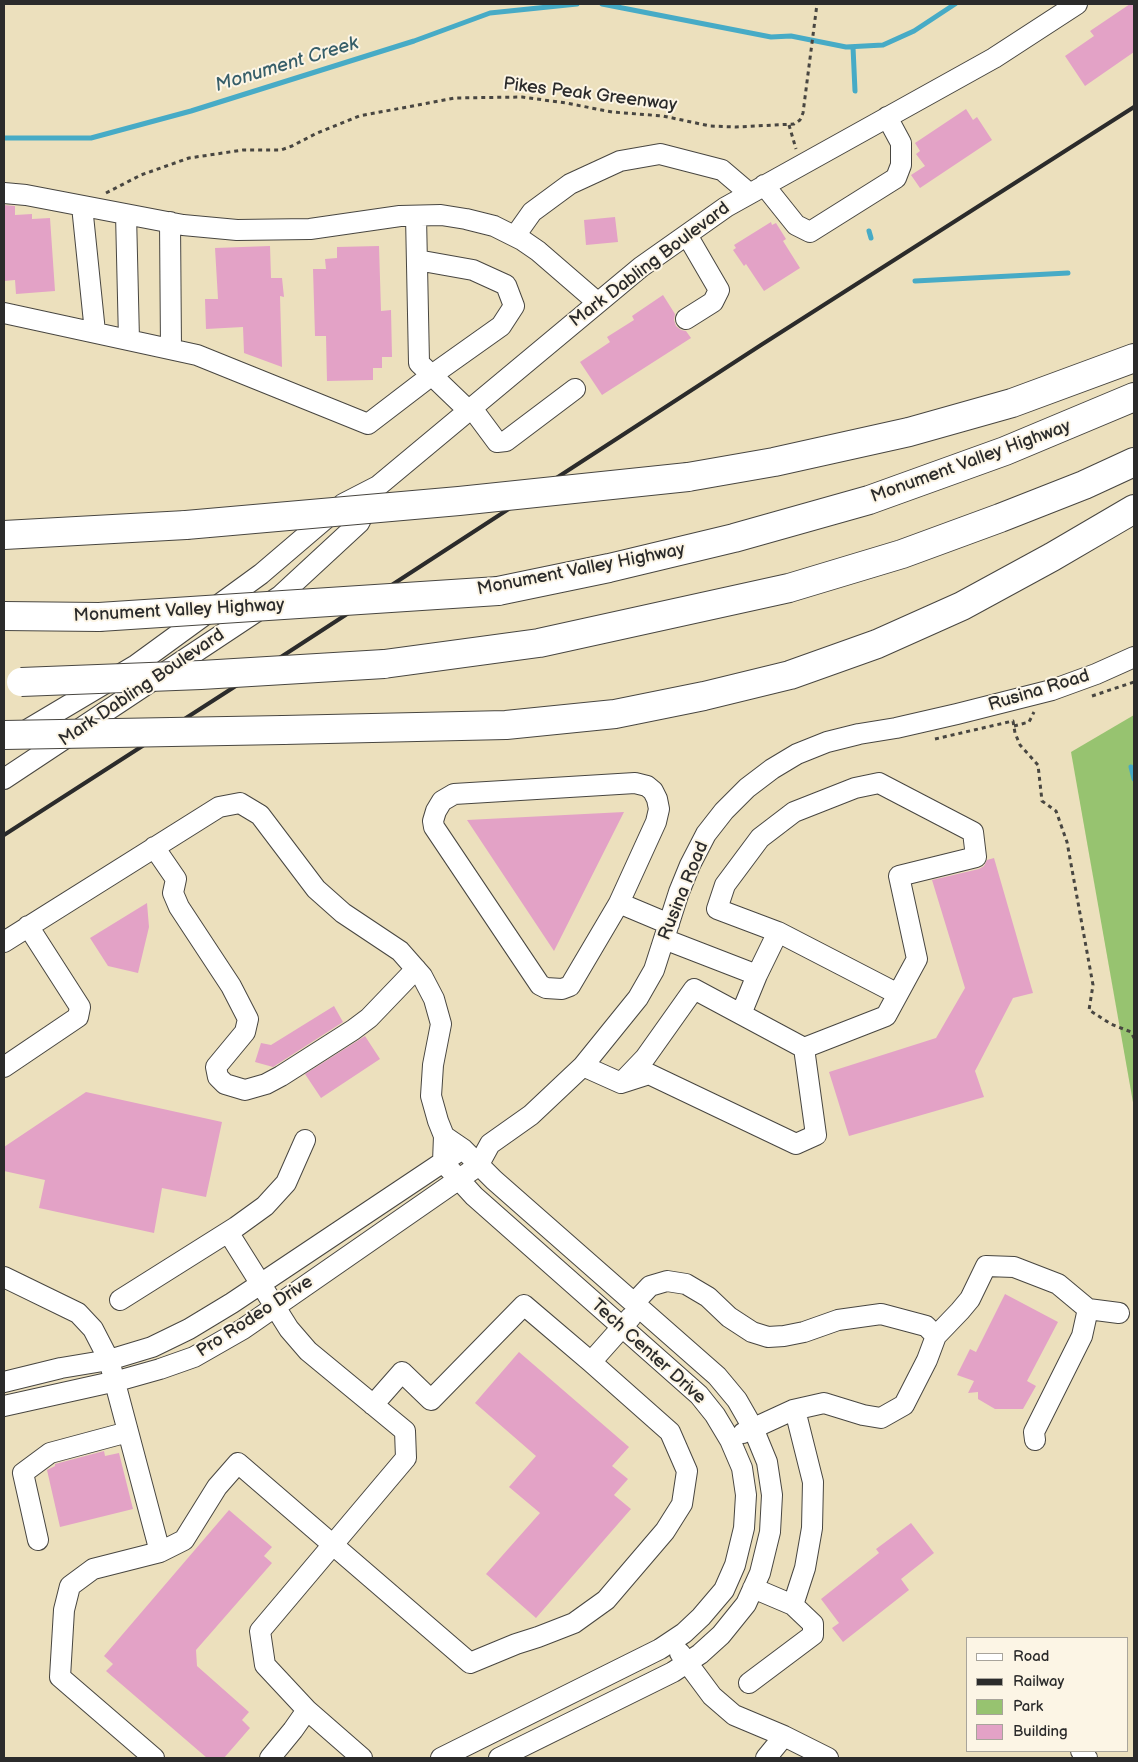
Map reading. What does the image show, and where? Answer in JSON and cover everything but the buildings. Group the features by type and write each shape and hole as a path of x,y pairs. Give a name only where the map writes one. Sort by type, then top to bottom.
{"highway":[{"path":"4,535 186,525 459,501 688,477 774,462 909,432 1012,402 1134,358"},
{"name":"Monument Valley Highway","path":"4,616 99,617 498,590 628,564 734,538 869,500 1005,451 1134,397"},
{"path":"12,682 201,676 384,664 539,643 789,588 902,554 1000,518 1134,462"},
{"path":"4,735 506,725 615,714 704,696 790,675 877,644 962,606 1052,558 1134,509"}],"street":[{"name":"Mark Dabling Boulevard","path":"4,744 136,665 262,574 343,504 378,486 641,267 726,207 994,58 1077,4"},
{"path":"515,236 532,212 570,184 620,161 660,154 722,170 757,189 796,225 810,232 896,178 901,165 901,142 888,117"},
{"path":"4,193 170,222 237,230 310,229 400,216 441,215 466,219 494,226 515,236 538,251 597,302"},
{"path":"82,206 96,332"},
{"path":"126,214 129,340"},
{"path":"416,216 419,363 470,409 498,442 506,442 575,389"},
{"path":"170,222 171,349"},
{"path":"686,319 713,302 719,290 687,234"},
{"path":"4,312 197,355 368,424 501,326 514,306 506,285 473,270 417,260"},
{"name":"Mark Dabling Boulevard","path":"4,779 280,596 359,523 378,486"},
{"name":"Rusina Road","path":"463,1149 490,1144 531,1115 583,1066 638,998 654,970 690,865 706,834 724,811 747,788 772,769 797,754 827,742 957,714 1052,690 1096,674 1134,657"},
{"path":"635,783 647,786 658,799 659,809 656,822 619,903 570,986 562,989 546,988 540,984 434,827 433,821 436,810 442,801 454,794 635,783"},
{"path":"621,1083 646,1058 694,989 804,1048 886,1016 898,994 917,959 899,876 976,857 973,832 879,783 855,788 794,812 760,838 725,884 717,909 778,932 898,994"},
{"path":"4,942 218,807 240,802 260,815 316,889 343,913 400,950 422,976 434,999 441,1024 433,1065 431,1096 444,1136 443,1162"},
{"path":"154,847 176,879 173,893 179,907 231,986 248,1019 245,1032 216,1067 218,1077 225,1084 245,1090 266,1084 281,1076 353,1030 368,1018 416,969"},
{"path":"619,903 667,932 758,975"},
{"path":"4,1067 78,1017 80,1007 28,926"},
{"path":"741,1014 778,932"},
{"path":"583,1066 621,1083 649,1074 796,1144 816,1135 804,1048"},
{"name":"Tech Center Drive","path":"444,1136 463,1149 478,1166 717,1376 737,1400 753,1428 767,1462 772,1494 770,1532 760,1574 746,1604 721,1635 700,1654 673,1672 499,1758"},
{"path":"120,1300 228,1232 265,1206 286,1184 306,1140"},
{"name":"Rusina Road","path":"478,1166 490,1144"},
{"name":"Pro Rodeo Drive","path":"4,1382 61,1368 109,1360 152,1346 189,1329 260,1285 463,1149"},
{"name":"Tech Center Drive","path":"441,1758 660,1649 684,1633 724,1590 735,1565 744,1528 746,1495 742,1468 730,1440 715,1415 698,1395 478,1199 443,1162"},
{"name":"Pro Rodeo Drive","path":"4,1406 115,1381 160,1369 194,1357 243,1328 478,1166"},
{"path":"228,1232 289,1329 308,1350 405,1431 406,1458 260,1631 265,1665 307,1710 362,1758"},
{"path":"730,1440 795,1410 824,1403 863,1415 881,1418 904,1405 927,1360 936,1336 970,1299 986,1266 1014,1267 1058,1284 1088,1309 1119,1313"},
{"path":"4,1277 78,1314 93,1329 109,1360 160,1552"},
{"path":"591,1362 622,1327 650,1286 667,1281 686,1284 708,1297 729,1317 744,1327 752,1332 768,1337 804,1332 838,1320 881,1314 926,1326 936,1336"},
{"path":"154,1758 60,1677 64,1610 70,1586 93,1570 160,1552 184,1540 217,1487 238,1463 470,1663 574,1623 606,1600 665,1531 682,1504 687,1471 670,1432 524,1305 431,1400 402,1372 373,1405"},
{"path":"1035,1440 1034,1432 1082,1336 1088,1309"},
{"path":"793,1605 806,1568 812,1528 813,1482 795,1410"},
{"path":"38,1540 23,1473 50,1453 128,1432"},
{"path":"749,1683 812,1635 813,1624 793,1605 753,1588"},
{"path":"673,1641 712,1696 734,1715 784,1736 828,1758"},
{"path":"270,1758 307,1710"},
{"path":"766,1758 784,1736"}],"path":[{"path":"798,154 789,125 798,122 803,113 817,4"},
{"name":"Pikes Peak Greenway","path":"101,194 141,175 189,158 252,150 281,150 359,116 455,98 522,98 566,103 612,112 663,116 710,126 736,128 789,125"},
{"path":"1014,726 1029,722 1034,712"},
{"path":"935,739 1013,721 1020,745 1038,765 1042,801 1056,811 1067,842 1093,985 1089,1010 1110,1024 1130,1032 1134,1038"}],"green space":[{"path":"1134,715 1134,1108 1071,752"}],"waterway":[{"name":"Monument Creek","path":"4,138 91,138 191,111 414,41 490,13 577,4"},
{"name":"Monument Creek","path":"602,4 771,37 791,36 846,47 883,45 914,31 955,4"},
{"path":"853,47 855,91"},
{"path":"869,231 871,238"},
{"path":"915,281 1068,273"},
{"path":"1131,767 1134,779"}],"railway":[{"path":"4,835 761,345 1134,107"}]}
